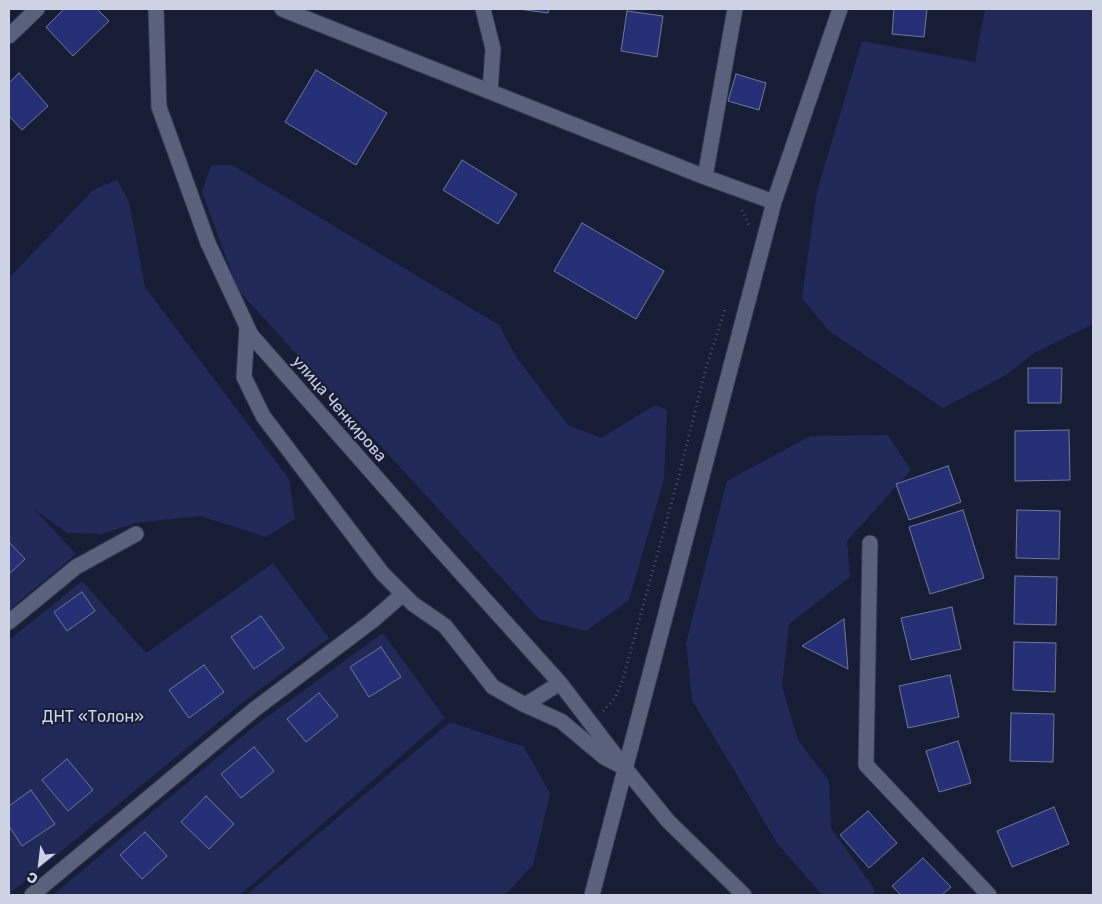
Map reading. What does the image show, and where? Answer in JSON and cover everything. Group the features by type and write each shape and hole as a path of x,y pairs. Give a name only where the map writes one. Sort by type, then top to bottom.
{"street":[{"path":"9,36 37,9"},
{"name":"улица Ченкирова","path":"156,9 159,107 208,243 251,335 560,683 668,821 744,895"},
{"path":"282,9 705,177 774,202"},
{"path":"483,9 493,49 490,91"},
{"path":"705,177 735,9"},
{"path":"592,895 774,202 840,9"},
{"path":"247,327 244,377 263,416 382,573 413,604 445,626 493,687 525,705 561,721 604,757 625,768"},
{"path":"9,622 76,567 136,534"},
{"path":"870,543 866,765 989,895"},
{"path":"32,895 256,709 372,621 403,594"},
{"path":"525,705 560,683"}],"path":[{"path":"741,207 751,229"},
{"path":"591,724 615,698 623,678 678,479 706,368 727,303"}],"green space":[{"path":"985,9 1093,9 1093,324 1034,353 1006,375 943,408 829,331 802,298 817,191 862,41 975,62"},
{"path":"211,165 232,165 499,325 516,357 568,425 601,438 655,405 667,409 664,479 629,600 586,631 539,619 238,290 202,192"},
{"path":"117,180 129,201 145,287 289,479 295,519 266,537 200,516 136,523 101,534 67,533 35,510 76,554 9,610 9,278 93,190"},
{"path":"888,435 911,470 847,541 850,577 789,624 782,686 798,740 829,781 831,828 873,887 875,895 822,895 777,843 692,700 686,643 727,481 810,436"},
{"name":"ДНТ «Толон»","path":"273,563 329,638 243,702 9,894 9,640 82,581 146,653"},
{"path":"383,633 445,718 240,895 53,895 256,725"},
{"path":"450,722 524,747 550,793 533,865 505,895 246,895"}],"building":[{"path":"64,9 97,9 109,21 73,56 46,27"},
{"path":"518,9 549,9 548,13"},
{"path":"894,9 927,9 924,37 892,34"},
{"path":"627,11 663,16 657,57 621,51"},
{"path":"316,70 387,113 356,165 285,122"},
{"path":"19,73 48,106 22,130 9,116 9,83"},
{"path":"736,74 766,83 759,110 728,101"},
{"path":"462,160 517,194 498,224 443,190"},
{"path":"582,223 664,271 636,319 554,271"},
{"path":"1028,368 1062,368 1061,403 1028,403"},
{"path":"1069,430 1070,480 1015,481 1015,431"},
{"path":"948,466 961,502 909,520 896,484"},
{"path":"963,510 984,578 930,594 909,527"},
{"path":"1017,510 1060,511 1059,559 1016,558"},
{"path":"9,542 25,559 9,574"},
{"path":"1015,576 1057,577 1056,625 1014,624"},
{"path":"82,592 95,611 67,631 54,612"},
{"path":"952,607 961,649 911,660 901,618"},
{"path":"261,616 284,648 254,669 231,637"},
{"path":"844,619 848,669 802,646"},
{"path":"1014,642 1056,643 1055,692 1013,690"},
{"path":"381,647 401,677 369,697 350,667"},
{"path":"204,665 224,692 189,718 169,690"},
{"path":"950,675 959,717 908,728 899,686"},
{"path":"319,693 338,716 306,742 287,719"},
{"path":"1011,713 1054,714 1053,762 1010,761"},
{"path":"958,741 971,783 939,792 926,751"},
{"path":"254,747 274,771 241,798 221,774"},
{"path":"67,759 93,790 68,811 42,780"},
{"path":"31,790 55,824 22,846 9,826 9,806"},
{"path":"206,796 234,824 209,849 181,822"},
{"path":"1054,807 1069,844 1012,867 997,831"},
{"path":"868,811 897,843 869,868 840,835"},
{"path":"145,832 167,856 142,879 120,855"},
{"path":"923,858 951,887 942,895 901,895 892,886"}]}
